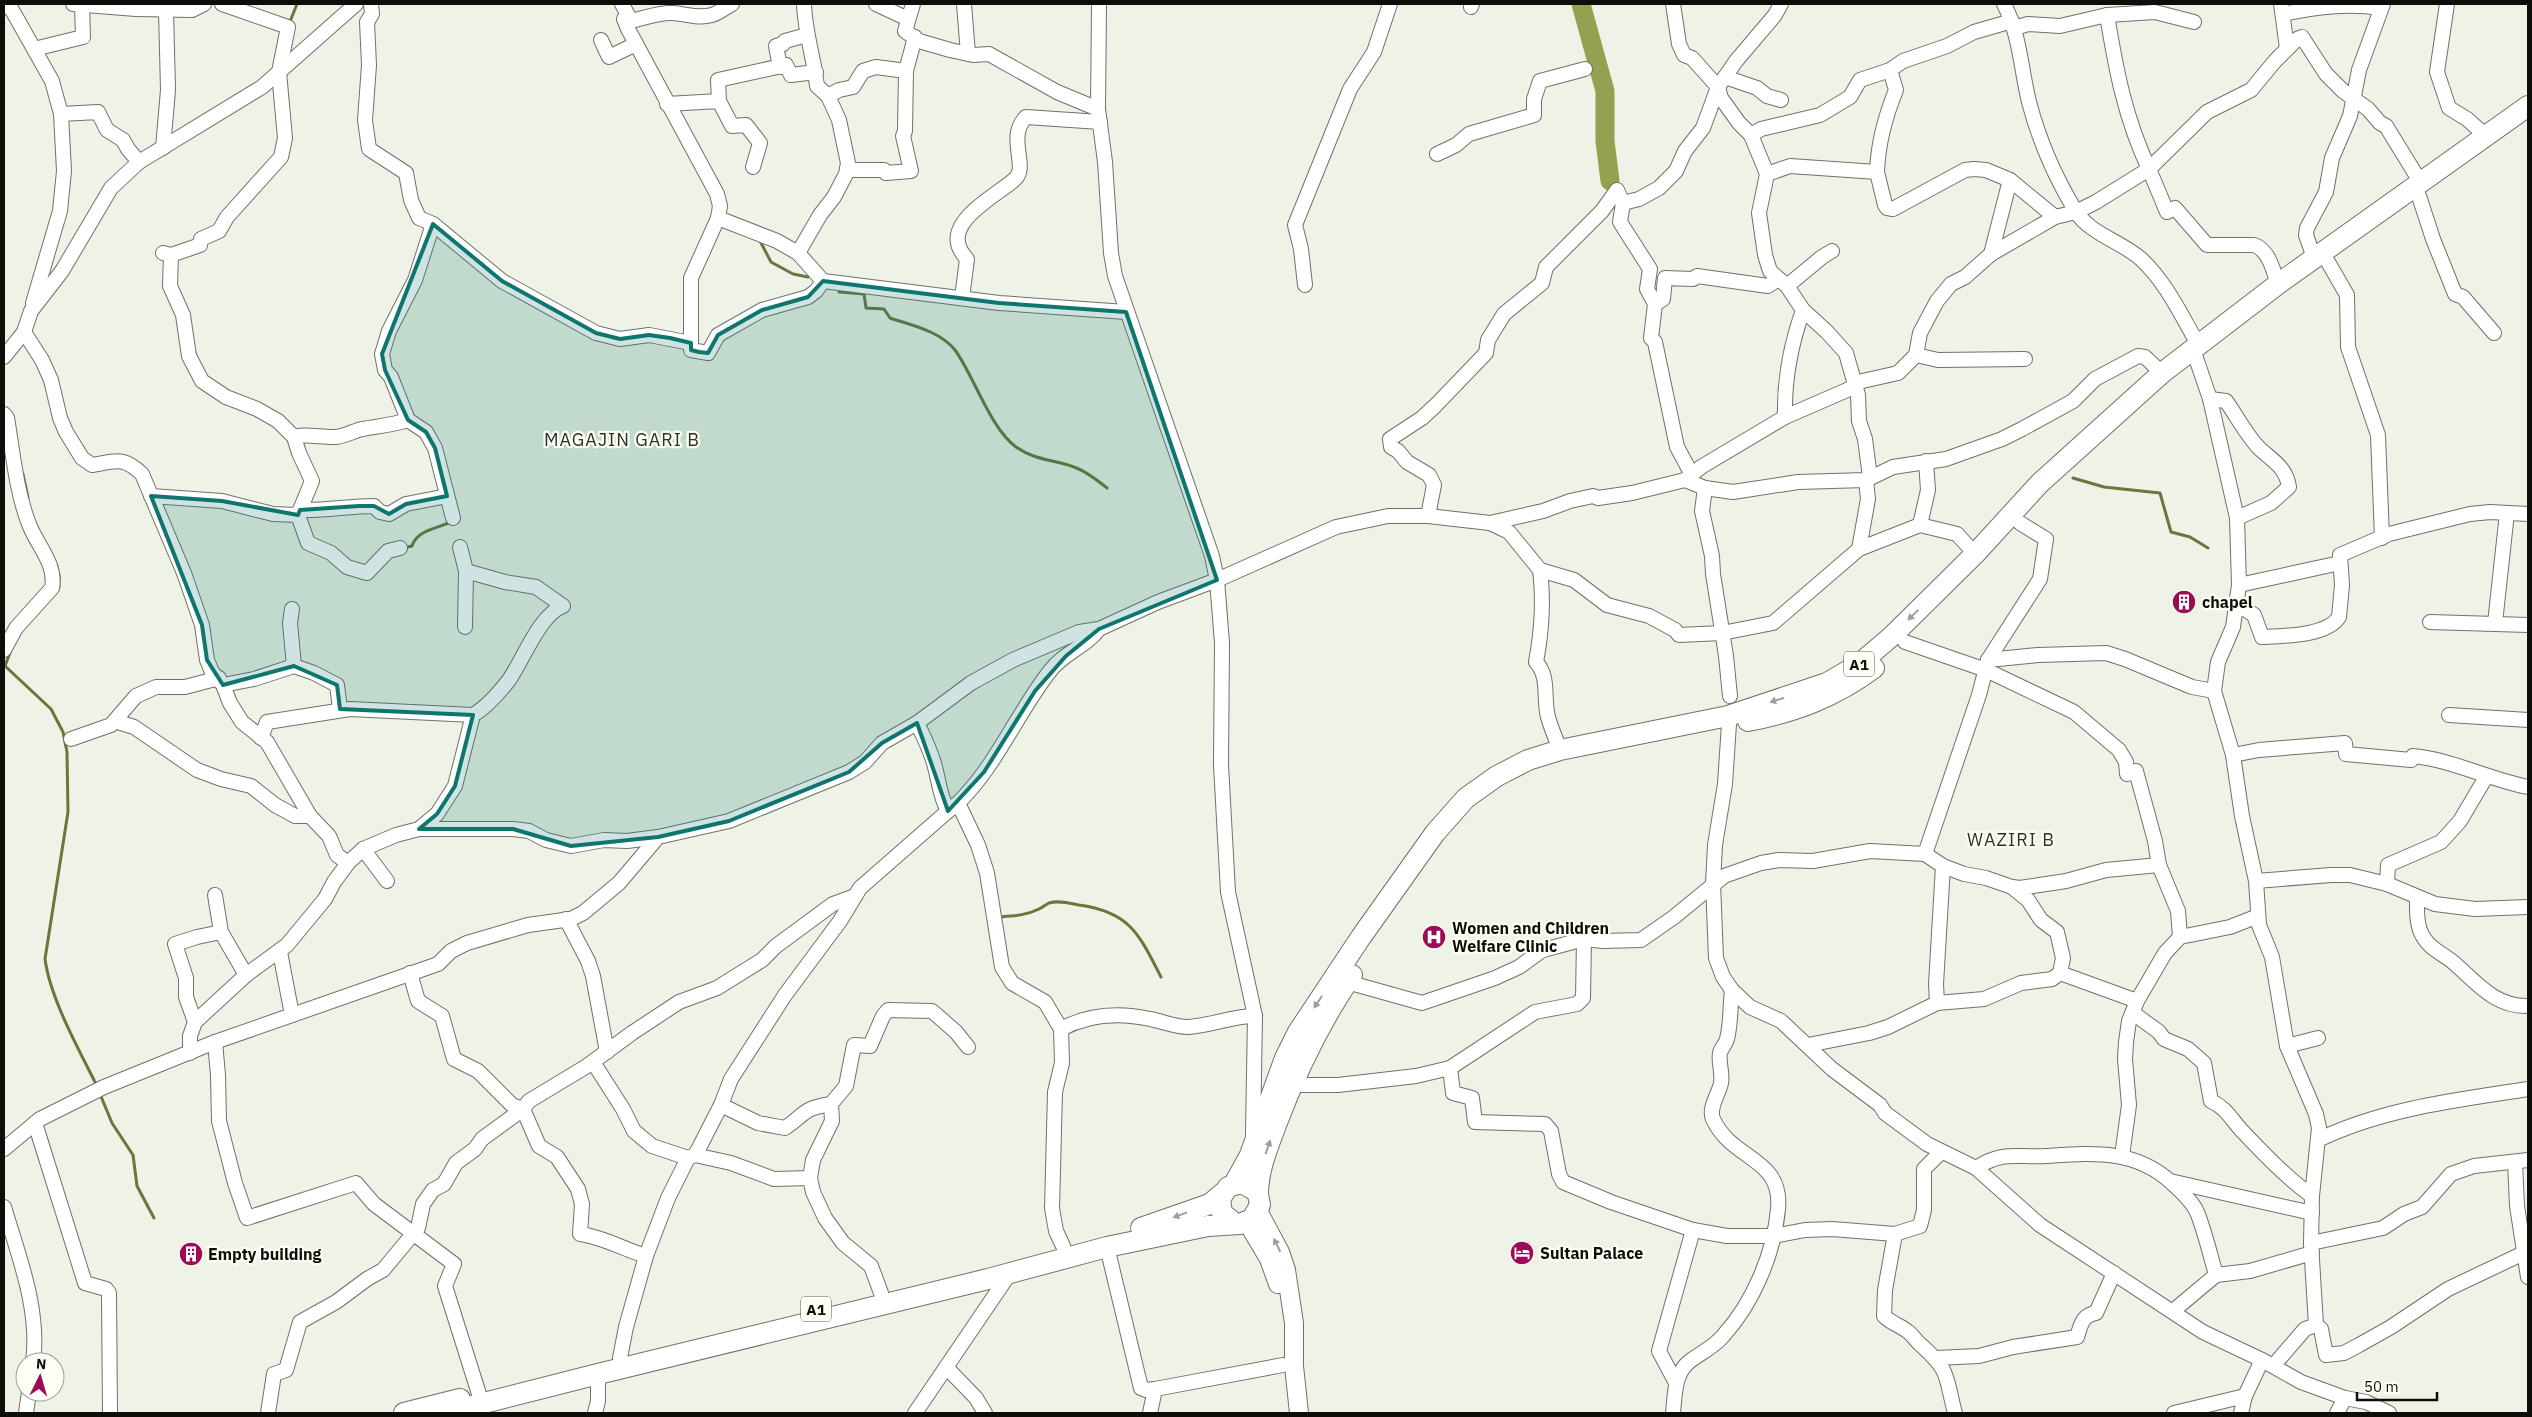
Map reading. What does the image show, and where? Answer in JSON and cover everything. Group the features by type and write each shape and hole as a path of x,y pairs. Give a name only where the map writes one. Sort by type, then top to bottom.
{"highway":[{"name":"A1","path":"2420,189 2485,135 2528,106"},
{"name":"A1","path":"404,1413 987,1268 1063,1246 1165,1221 1210,1204 1228,1188 1250,1155 1285,1058 1298,1032 1435,833 1466,798 1520,763 1560,750 1728,716 1827,683 1858,664 1892,636 1975,554 2040,483 2162,372 2197,351 2420,189 2528,120"},
{"name":"A1","path":"445,1413 1010,1273 1107,1247 1208,1226 1249,1212 1267,1150 1291,1085 1305,1054 1347,982 1432,856 1455,827 1485,796 1517,777 1556,764 1598,752 1780,714 1830,696 1852,684 1905,642 1991,557 2020,523 2109,433 2197,351 2278,284 2321,260"},
{"path":"1248,1185 1249,1212 1222,1213 1220,1200 1228,1188 1248,1185"}],"main road":[{"path":"1249,1212 1275,1273 1282,1323 1287,1413"},
{"path":"1249,1212 1280,1252 1286,1270 1294,1323 1294,1366 1299,1413"}],"street":[{"path":"4,4 12,10 52,81 60,114 64,171 60,211 31,311 24,332 4,357"},
{"path":"34,49 82,37 78,4 166,10 192,10 204,4"},
{"path":"222,4 288,27 279,72 285,138 281,157 228,217 219,230 201,239 200,246 167,254 170,286 183,315 189,356 202,381 226,397 257,409 278,421 294,437 312,481 299,513 308,543 331,553 347,567 367,573 388,551 400,548"},
{"path":"31,311 62,271 111,188 139,162 262,87 356,4"},
{"path":"371,4 372,14 367,22 369,81 365,120 369,149 406,173 412,200 419,218 434,224 502,281 596,333 620,339 649,334 691,343"},
{"path":"622,4 631,22 658,14 674,13 685,17 703,17 714,15 732,4"},
{"path":"798,253 820,215 834,197 847,170 845,140 828,96 817,86 814,58 807,35 804,4"},
{"path":"876,4 908,19"},
{"path":"913,4 905,31 919,41 968,54 989,54 1099,116"},
{"path":"964,4 968,54"},
{"path":"1099,4 1099,116 1105,162 1111,253 1126,312 1212,556 1217,580 1222,643 1221,765 1228,892 1255,1016 1253,1144"},
{"path":"1305,285 1301,249 1295,225 1350,89 1374,52 1390,4"},
{"path":"1673,4 1679,44 1684,55 1692,58 1721,82 1757,88 1767,96 1780,100"},
{"path":"1623,203 1639,199 1659,188 1676,171 1685,151 1703,128 1721,82 1775,15 1781,4"},
{"path":"2004,4 2014,24 2029,102 2042,143 2076,212 2090,227 2117,241 2141,260 2164,285 2197,351 2210,399 2237,518 2239,585 2233,628 2218,662 2214,691 2232,754 2242,816 2256,881 2258,916 2272,957 2287,1046 2316,1114 2320,1139 2312,1196 2312,1248 2316,1325 2321,1329 2326,1354 2344,1352 2391,1327 2448,1290 2526,1252"},
{"path":"2447,4 2438,77 2449,108 2467,118 2485,135"},
{"path":"2288,48 2282,9 2351,5 2382,6 2359,70 2355,99 2332,158 2326,192 2307,228 2306,235 2321,260 2348,297 2346,329 2348,348 2378,435 2382,538"},
{"path":"163,148 168,90 166,10"},
{"path":"1751,135 1761,129 1820,115 1850,97 1860,80 1890,70 1903,61 1947,46 1974,32 2014,24 2060,26 2107,15 2155,12 2194,22"},
{"path":"2107,15 2117,78 2133,136 2167,212 2175,208 2206,244 2254,245 2260,247 2270,262 2278,284"},
{"path":"628,17 624,19 636,44 717,194 720,206 718,218 691,278 691,350 708,352 718,335 762,310 808,297 816,291 823,281"},
{"path":"780,67 776,46 807,35"},
{"path":"847,170 884,170 886,173 911,171 903,136 905,131 906,70 915,37"},
{"path":"190,1052 190,1036 195,1022 246,975 280,952 325,899 334,882 348,863 363,849 396,835 419,829 513,829 529,831 546,840 571,846 604,840 627,841 658,837 729,821 850,772 865,762 882,743 917,723 970,683 992,672 1054,642 1079,632 1099,629 1158,602 1217,580 1336,527 1388,516 1428,516 1490,523 1543,511 1570,501 1593,496 1598,498 1632,493 1688,476 1786,417 1854,387 1858,382 1898,373 1916,355 1920,333 1937,301 1951,284 1965,277 1991,254 2055,216 2076,212 2149,169 2208,112 2251,90 2297,39 2304,37 2326,74 2343,91 2386,126 2420,189 2433,239 2455,294 2463,298 2494,333"},
{"path":"601,40 608,57 636,44"},
{"path":"753,167 760,143 746,125 732,126 719,101 718,80 786,65 792,75 816,72"},
{"path":"828,96 839,90 853,87 864,71 876,67 906,70"},
{"path":"1437,154 1456,145 1469,134 1534,115 1534,99 1540,81 1585,69"},
{"path":"1890,70 1896,90 1885,117 1878,153 1877,172 1887,208 1893,209 1965,170 1986,170 2010,180 2055,216"},
{"path":"1721,82 1721,98 1739,123 1751,135 1767,174 1759,214 1765,255 1770,272 1783,283 1802,310 1828,332 1846,353 1854,387 1858,395 1858,421 1865,439 1868,478 1868,499 1859,549"},
{"path":"669,103 719,101"},
{"path":"60,114 98,112 107,130 123,140 139,162"},
{"path":"962,298 967,259 960,252 958,235 961,224 974,211 1016,179 1020,160 1016,141 1018,129 1022,121 1026,117 1099,116"},
{"path":"1767,174 1790,166 1877,172"},
{"path":"1991,254 2010,180"},
{"path":"1428,516 1434,485 1429,475 1407,462 1391,447 1390,439 1428,412 1486,353 1488,340 1504,314 1542,283 1546,267 1602,210 1617,190 1623,203 1620,222 1650,269 1647,289 1655,304 1651,338 1655,342 1677,447 1688,476 1705,488 1733,492 1798,482 1868,478 1893,467 1946,459 2002,439 2073,401 2095,379 2138,356 2145,357 2162,372"},
{"path":"718,218 777,241 798,253 823,281 1034,306 1126,312"},
{"path":"434,224 415,280 389,331 382,354 385,370 391,377 408,420 426,432 435,448 453,518"},
{"path":"1655,304 1663,299 1664,278 1693,279 1697,276 1768,286 1783,283 1832,252"},
{"path":"1786,417 1784,396 1793,336 1802,310"},
{"path":"24,332 42,360 55,392 60,418 82,458 92,464 118,461 130,462 142,474 178,559 199,618 207,660 242,722 267,742 310,816 329,836 337,855 348,863"},
{"path":"1916,355 1938,360 2025,359"},
{"path":"2210,399 2226,401 2258,447 2278,463 2288,480 2289,486 2271,504 2237,518"},
{"path":"4,414 7,418 28,522 46,555 53,582 52,588 12,634 4,650"},
{"path":"294,437 300,434 314,437 339,437 364,429 386,427 408,420"},
{"path":"1920,525 1928,490 1926,461"},
{"path":"1705,488 1702,511 1712,556 1730,696"},
{"path":"151,496 222,502 273,514 332,511 342,508 374,506 380,512 389,514 406,504 447,496"},
{"path":"2495,624 2507,513"},
{"path":"2237,604 2254,615 2262,637 2295,635 2326,629 2338,617 2342,585 2340,556 2389,534 2470,514 2528,514"},
{"path":"1490,523 1508,532 1540,570 1544,600 1536,662 1542,669 1547,693 1547,715 1560,750"},
{"path":"1925,854 1987,665 2040,579 2046,538 2020,523"},
{"path":"1540,570 1574,580 1607,605 1649,616 1676,630 1679,635 1722,632 1773,623 1859,549 1920,525 1957,534 1975,554"},
{"path":"460,546 466,571 465,627"},
{"path":"2239,585 2340,563"},
{"path":"419,829 437,814 455,786 474,715 487,705 509,680 542,625 556,608 563,606 536,587 504,582 466,571"},
{"path":"292,609 290,623 294,666"},
{"path":"2430,622 2528,626"},
{"path":"620,1358 629,1314 646,1256 668,1198 721,1105 736,1070 784,995 869,879 953,807 984,772 1003,745 1035,691 1052,668 1090,640 1099,629"},
{"path":"1905,642 1987,665 2074,712 2119,750 2126,762 2127,774 2136,771 2155,841 2159,865 2178,912 2181,926 2180,937 2166,953 2135,1007 2125,1051 2129,1105 2122,1156"},
{"path":"1987,665 2038,655 2106,653 2132,661 2151,672 2192,687 2214,691"},
{"path":"71,738 111,725 136,696 156,687 185,687 254,679 294,666 314,673 337,685 340,709"},
{"path":"261,738 267,722 340,709 474,715"},
{"path":"2449,715 2528,720"},
{"path":"115,721 134,727 197,770 222,779 251,786 275,805 295,816 310,816"},
{"path":"917,723 927,743 942,800 953,807 978,845 987,873 1002,967 1012,983 1044,1002 1061,1028 1062,1063 1055,1092 1052,1208 1056,1231 1063,1246"},
{"path":"1729,724 1724,784 1715,845 1713,884 1716,958 1723,977 1732,990 1750,1007 1781,1021 1832,1069 1880,1105 1885,1113 1941,1152 1976,1168 2040,1225 2203,1332 2301,1382 2345,1398 2366,1402 2384,1412"},
{"path":"2232,754 2345,743 2346,754 2398,760 2411,760 2413,756 2431,758 2446,761 2486,777 2528,787"},
{"path":"2387,884 2388,865 2441,842 2460,821 2486,777"},
{"path":"4,1149 35,1123 98,1090 190,1052 438,964 451,951 467,943 528,925 566,919 583,913 607,895 658,837"},
{"path":"363,849 388,881"},
{"path":"1347,982 1422,1002 1519,967 1541,951 1584,940 1641,940 1674,918 1724,876 1761,863 1779,860 1813,861 1870,851 1925,854 1943,866 2012,888 2028,900 2041,920 2057,932 2063,958 2060,973 2052,979 2022,983 1984,999 1937,1003 1888,1027 1808,1045"},
{"path":"2012,888 2066,881 2106,870 2159,865"},
{"path":"1937,1003 1936,984 1943,866"},
{"path":"2256,881 2331,874 2350,875 2387,884 2435,904 2475,909 2528,907"},
{"path":"215,895 221,932 246,975"},
{"path":"268,1413 274,1374 286,1370 300,1322 336,1302 366,1279 383,1270 418,1228 423,1204 433,1190 444,1184 456,1163 474,1149 482,1139 522,1109 532,1099 545,1094 679,1002 716,988 762,960 781,942 834,904 855,896"},
{"path":"2417,897 2418,919 2423,937 2429,945 2453,961 2480,987 2498,1000 2515,1006 2528,1006"},
{"path":"2180,937 2230,927 2258,916"},
{"path":"566,919 593,976 607,1052"},
{"path":"195,1022 186,996 186,978 175,944 221,932"},
{"path":"1291,1085 1338,1085 1416,1076 1450,1068 1535,1012 1577,1004 1581,1001 1583,998 1584,940"},
{"path":"280,952 292,1015"},
{"path":"410,973 418,1001 442,1016 454,1059 478,1071 512,1106 522,1109 540,1146 557,1157 578,1189 582,1204 580,1234 596,1236 617,1247 646,1256"},
{"path":"2060,973 2135,1007 2164,1039 2198,1056 2204,1063 2211,1101 2229,1113 2242,1131 2298,1186 2312,1196"},
{"path":"1673,1413 1676,1384 1683,1367 1712,1347 1725,1334 1757,1287 1774,1236 1778,1193 1772,1175 1729,1144 1712,1118 1712,1108 1721,1084 1720,1053 1727,1041 1732,990"},
{"path":"721,1105 758,1123 785,1128 807,1110 831,1104 846,1086 854,1045 870,1046 882,1016 888,1010 932,1011 956,1032 968,1047"},
{"path":"1061,1028 1099,1014 1148,1018 1185,1027 1210,1025 1236,1016 1255,1016"},
{"path":"2287,1046 2318,1038"},
{"path":"215,1042 220,1127 235,1183 247,1218 356,1183 374,1204 454,1264 445,1286 479,1394"},
{"path":"593,1062 640,1136 652,1146 691,1156 731,1163 774,1179 810,1178"},
{"path":"1450,1068 1453,1093 1472,1098 1475,1122 1545,1124 1551,1132 1559,1174 1563,1182 1611,1202 1693,1230 1727,1236 1774,1236 1805,1230 1832,1229 1895,1234 1920,1226 1924,1210 1924,1169 1941,1152"},
{"path":"2320,1139 2357,1125 2440,1102 2528,1089"},
{"path":"831,1104 832,1121 813,1160 810,1178 813,1192 825,1218 848,1249 870,1266 881,1293"},
{"path":"35,1123 85,1282 106,1289 109,1293 110,1413"},
{"path":"1976,1168 1996,1157 2094,1153 2122,1156 2142,1162 2170,1181 2196,1211 2216,1274"},
{"path":"2173,1311 2216,1274 2250,1271 2312,1248 2383,1228 2404,1214 2422,1207 2451,1174 2474,1166 2522,1161 2517,1206 2526,1252 2528,1277"},
{"path":"2170,1181 2312,1213"},
{"path":"4,1208 19,1256 34,1322 36,1336 34,1352"},
{"path":"1676,1384 1659,1351 1693,1230"},
{"path":"1895,1234 1885,1290 1884,1316 1890,1322 1909,1332 1919,1344 1936,1358 1947,1377 1954,1413"},
{"path":"1107,1247 1138,1382 1141,1388 1146,1390 1155,1389 1283,1365"},
{"path":"915,1413 1010,1273"},
{"path":"1936,1358 1979,1356 2013,1347 2077,1337 2084,1319 2088,1314 2096,1313 2114,1273"},
{"path":"2241,1413 2245,1396 2267,1363 2305,1329 2316,1325"},
{"path":"947,1368 976,1398 985,1413"},
{"path":"595,1413 598,1401 598,1374"},
{"path":"1150,1413 1155,1389"},
{"path":"2174,1413 2245,1396"},
{"path":"2337,1413 2345,1398"}],"highlighted area":[{"path":"433,224 502,281 596,333 620,339 649,335 670,338 691,343 691,350 699,352 708,353 718,335 762,310 808,297 823,281 999,303 1126,312 1217,580 1099,629 1066,656 1035,691 984,772 948,811 917,723 882,743 849,772 729,821 658,837 571,846 513,829 419,829 437,814 455,786 473,715 340,709 337,685 294,666 223,685 207,660 202,625 151,496 222,501 298,515 300,510 359,506 374,506 389,514 406,504 447,496 435,448 426,432 408,420 385,370 382,354"}],"waterway":[{"path":"289,24 297,4"},
{"path":"1581,4 1605,91 1605,141 1610,181"},
{"path":"760,241 771,262 793,274 808,277"},
{"path":"839,292 864,294 866,308 884,309 890,318 933,333 949,343 962,361 990,415 1016,447 1030,455 1078,469 1107,488"},
{"path":"23,474 28,498"},
{"path":"2073,478 2104,487 2160,493 2171,532 2190,537 2208,548"},
{"path":"403,548 412,546 415,540 423,533 452,521"},
{"path":"57,590 59,587 59,575"},
{"path":"11,650 5,666 51,709 63,732 67,752 68,812 45,959 59,1007 97,1086"},
{"path":"997,917 1029,913 1049,903 1056,902 1096,908 1110,913 1122,920 1139,937 1161,977"},
{"path":"100,1094 112,1123 133,1155 137,1186 154,1218"}],"place":[{"name":"chapel","path":"2184,602"},
{"name":"Women and Children Welfare Clinic","path":"1434,937"},
{"name":"Sultan Palace","path":"1522,1253"},
{"name":"Empty building","path":"191,1254"}],"district":[{"name":"MAGAJIN GARI B","path":"622,439"},
{"name":"WAZIRI B","path":"2011,839"}]}
